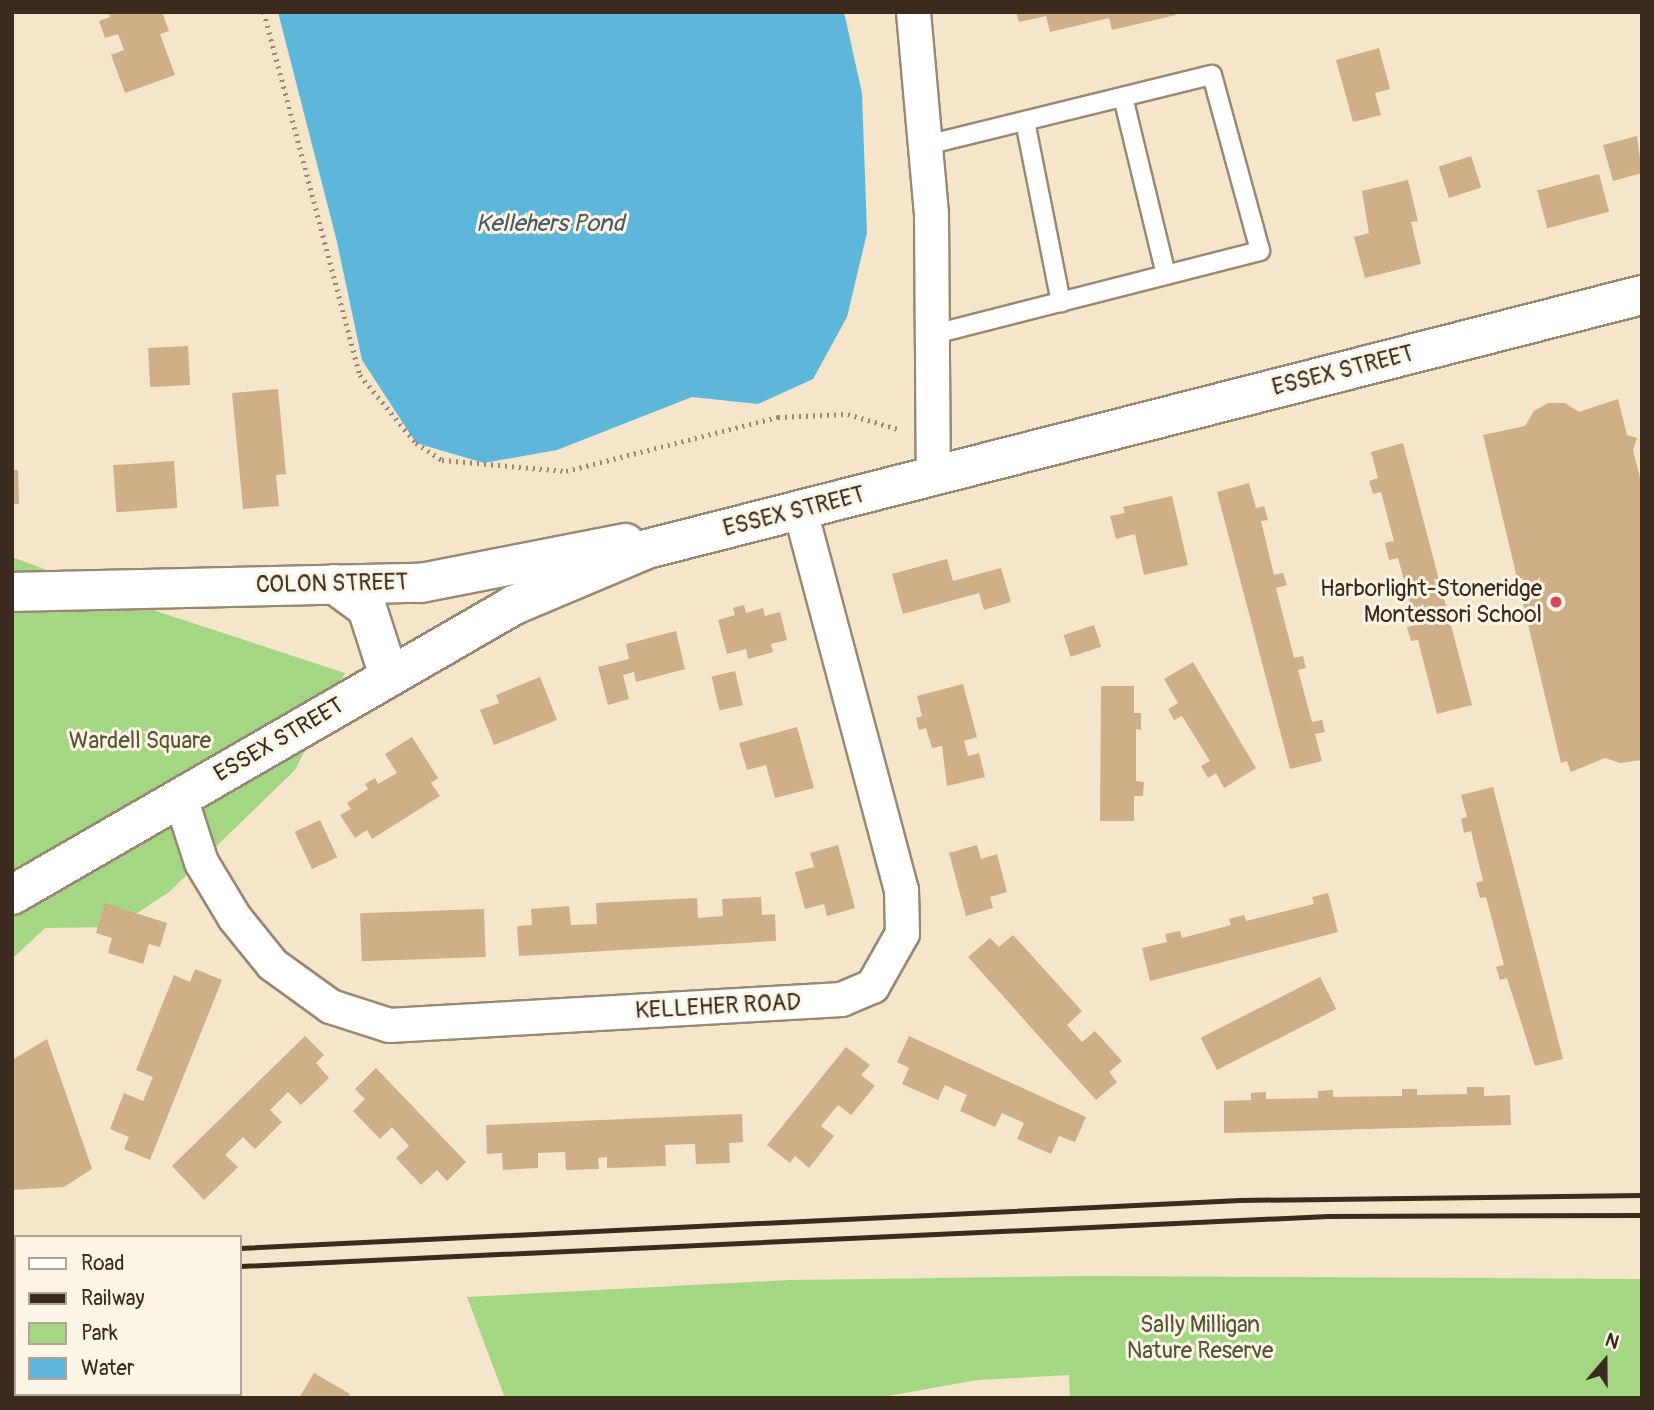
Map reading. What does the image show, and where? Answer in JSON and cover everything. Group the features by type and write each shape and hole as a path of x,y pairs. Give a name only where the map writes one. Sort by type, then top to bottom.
{"main road":[{"name":"ESSEX STREET","path":"12,895 513,606 647,549 800,510 932,458 1642,295"},
{"name":"COLON STREET","path":"12,592 421,583 619,542 647,549"},
{"path":"334,584 367,608 389,676"}],"street":[{"path":"913,12 926,145 933,294 932,458"},
{"name":"KELLEHER ROAD","path":"180,797 201,862 234,916 272,964 330,1006 389,1025 841,999 872,986 902,933 901,890 800,510"}],"lane":[{"path":"926,145 1212,75 1260,251 931,335"},
{"path":"1123,97 1166,275"},
{"path":"1026,121 1061,302"}],"path":[{"path":"264,12 360,375 416,443 442,460 513,470 566,471 778,417 836,415 932,458"}],"green space":[{"name":"Wardell Square","path":"12,557 162,613 345,673 295,770 169,892 116,927 45,928 12,959"},
{"name":"Sally Milligan Nature Reserve","path":"1090,1276 1642,1279 1642,1398 1070,1398 1069,1375 977,1380 877,1398 505,1398 467,1297 790,1280"}],"water":[{"name":"Kellehers Pond","path":"278,12 844,12 862,93 867,233 847,317 813,379 758,404 692,397 557,450 484,463 416,443 362,360 337,242"}],"building":[{"path":"108,12 162,12 169,31 160,34 175,75 125,93 111,55 124,50 118,34 105,38 99,21 110,17"},
{"path":"1016,12 1175,12 1176,15 1112,30 1109,18 1050,32 1046,16 1019,22"},
{"path":"1379,48 1390,89 1375,93 1381,115 1353,122 1336,60"},
{"path":"1637,136 1642,173 1613,181 1603,145"},
{"path":"1471,156 1481,187 1449,198 1439,167"},
{"path":"1599,174 1609,212 1547,228 1537,191"},
{"path":"1408,180 1418,221 1411,222 1421,264 1365,278 1354,237 1369,233 1362,191"},
{"path":"188,346 190,385 150,387 148,348"},
{"path":"278,389 286,474 276,475 279,506 243,509 232,393"},
{"path":"1618,399 1627,435 1637,438 1633,450 1642,485 1642,760 1620,763 1605,758 1571,772 1567,761 1561,763 1483,435 1525,426 1534,411 1548,403 1565,403 1579,412"},
{"path":"1403,443 1472,705 1437,714 1418,640 1411,641 1407,627 1416,625 1398,558 1389,560 1385,543 1394,541 1381,492 1373,494 1369,481 1378,478 1371,452"},
{"path":"174,461 177,508 116,512 113,465"},
{"path":"12,470 18,470 19,504 12,504"},
{"path":"1249,483 1256,508 1264,506 1268,520 1261,521 1274,575 1283,573 1287,585 1276,588 1294,658 1303,656 1306,668 1298,670 1312,722 1322,720 1325,732 1315,734 1322,761 1290,769 1217,492"},
{"path":"1172,496 1188,565 1144,575 1135,534 1116,539 1110,516 1125,513 1123,507"},
{"path":"947,559 953,581 1001,568 1011,602 984,610 979,593 903,614 892,574"},
{"path":"744,605 746,613 763,608 765,616 780,612 787,640 771,644 773,652 748,659 746,649 727,654 718,620 735,615 733,608"},
{"path":"1094,625 1101,647 1071,657 1064,635"},
{"path":"676,631 685,669 636,682 634,672 623,675 629,699 608,705 598,667 629,659 626,644"},
{"path":"1193,662 1256,768 1224,788 1216,773 1208,778 1201,766 1210,761 1182,716 1174,720 1168,709 1178,703 1164,679"},
{"path":"735,671 743,705 719,711 712,676"},
{"path":"540,677 557,720 494,745 480,710 499,703 496,695"},
{"path":"963,684 977,737 964,741 968,756 979,753 985,777 947,786 942,746 932,748 926,728 919,730 916,718 922,716 917,696"},
{"path":"1101,686 1134,686 1134,713 1141,713 1141,730 1136,729 1136,781 1144,782 1143,796 1134,796 1134,821 1100,821"},
{"path":"797,727 814,788 775,798 766,765 747,770 739,743"},
{"path":"412,737 438,778 431,783 440,796 372,839 367,830 355,838 340,815 351,809 347,803 368,789 365,784 375,778 378,784 397,773 385,754"},
{"path":"1493,787 1563,1059 1535,1066 1507,978 1500,980 1496,967 1504,965 1486,897 1480,898 1476,883 1483,881 1471,831 1464,833 1461,819 1467,817 1461,795"},
{"path":"320,820 337,857 312,869 295,832"},
{"path":"838,845 855,908 827,916 824,904 805,909 795,872 814,867 810,853"},
{"path":"977,845 981,859 997,854 1007,892 990,897 993,908 966,916 949,853"},
{"path":"1328,893 1338,932 1150,981 1142,948 1167,942 1165,934 1180,931 1182,938 1231,925 1229,919 1244,915 1246,921 1314,904 1312,897"},
{"path":"761,897 762,915 775,914 776,941 519,956 517,926 532,925 531,909 569,906 571,925 597,924 596,903 697,898 698,918 723,916 722,899"},
{"path":"104,903 167,923 160,947 149,944 143,964 108,953 112,938 96,933"},
{"path":"484,909 486,957 362,961 360,913"},
{"path":"1013,935 1082,1011 1067,1025 1082,1042 1095,1031 1122,1061 1109,1072 1117,1082 1096,1100 968,957 990,938 999,947"},
{"path":"195,969 222,980 150,1160 124,1149 129,1137 110,1129 124,1093 143,1101 153,1077 136,1070 174,975 190,982"},
{"path":"1320,977 1336,1009 1217,1070 1201,1038"},
{"path":"305,1036 324,1055 316,1063 329,1078 301,1105 288,1092 270,1110 282,1122 255,1149 243,1137 225,1155 238,1167 204,1200 172,1166"},
{"path":"909,1036 1086,1117 1075,1142 1059,1136 1051,1154 1017,1139 1024,1123 1002,1113 995,1127 960,1111 967,1095 945,1085 938,1100 902,1084 909,1068 897,1062"},
{"path":"47,1039 92,1169 64,1187 12,1190 12,1060"},
{"path":"846,1047 870,1065 861,1075 875,1086 851,1115 838,1105 821,1126 834,1136 809,1168 795,1156 790,1163 767,1145"},
{"path":"376,1068 466,1162 447,1181 437,1170 421,1185 396,1158 409,1146 392,1127 380,1139 353,1111 365,1099 355,1089"},
{"path":"1467,1087 1484,1087 1484,1096 1510,1095 1511,1125 1224,1133 1224,1101 1251,1100 1251,1093 1266,1092 1266,1099 1318,1098 1318,1091 1333,1090 1333,1097 1402,1096 1402,1089 1417,1089 1417,1095 1467,1094"},
{"path":"742,1114 743,1142 729,1143 730,1163 696,1164 695,1144 665,1145 666,1166 607,1168 607,1157 598,1158 599,1169 566,1170 565,1152 538,1153 538,1168 503,1170 502,1153 487,1154 486,1125"},
{"path":"314,1373 350,1394 347,1398 299,1398"},
{"path":"32,1396 80,1396 80,1398"}],"railway":[{"path":"242,1248 1240,1200 1642,1195"},
{"path":"242,1266 1328,1216 1642,1215"}],"place":[{"name":"Harborlight-Stoneridge Montessori School","path":"1556,602"}]}
